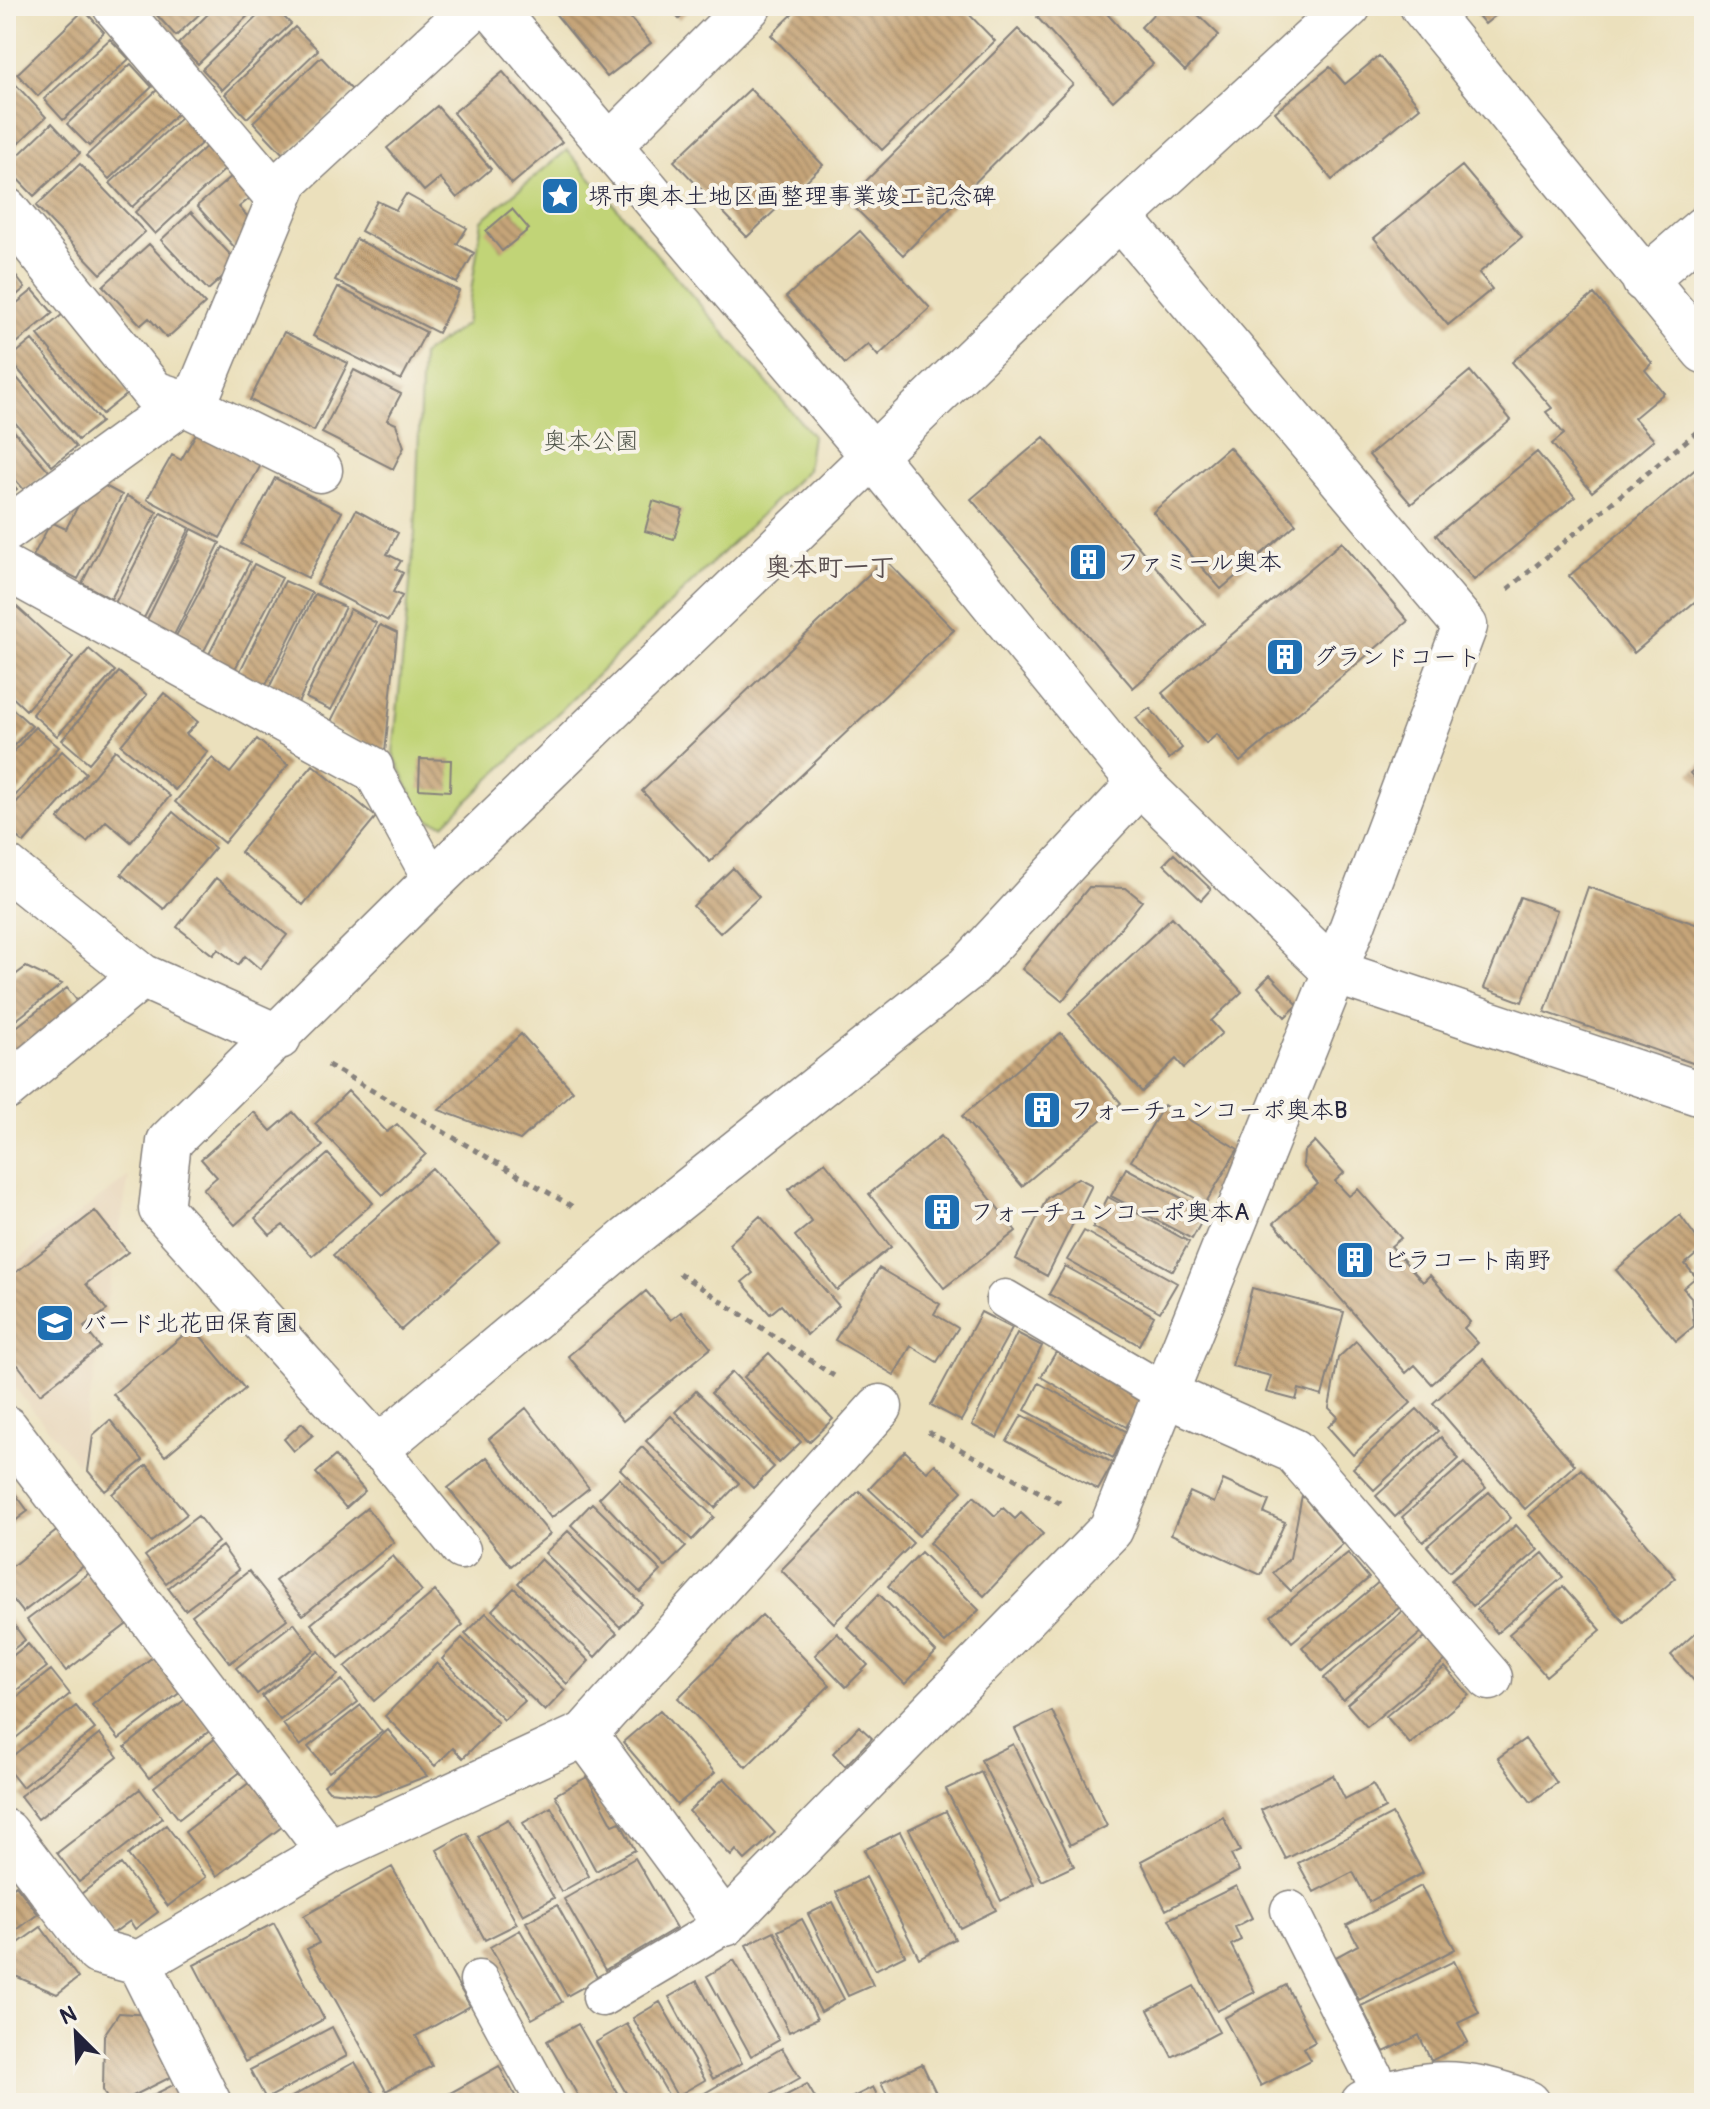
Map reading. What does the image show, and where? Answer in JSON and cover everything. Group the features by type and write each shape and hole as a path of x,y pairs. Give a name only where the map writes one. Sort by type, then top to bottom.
{"street":[{"path":"115,6 279,199"},
{"path":"6,530 200,390 287,180 475,6"},
{"path":"491,6 873,456 1140,783 1335,972 1704,1095"},
{"path":"610,145 749,6"},
{"path":"1140,783 968,968 628,1239 378,1448 161,1209 169,1142 279,1037 433,881 1120,217 1349,6"},
{"path":"1422,6 1704,351"},
{"path":"6,210 154,393 182,402 320,470"},
{"path":"585,1734 725,1924 1111,1529 1168,1395 1335,972 1465,626 1120,217"},
{"path":"1644,280 1704,228"},
{"path":"6,568 371,768"},
{"path":"6,867 142,976 279,1037"},
{"path":"6,1088 142,976"},
{"path":"1168,1395 1294,1451 1490,1678"},
{"path":"6,1832 98,1952 139,1963 329,1852 585,1734 880,1407"},
{"path":"6,1428 329,1852"},
{"path":"139,1963 209,2103"},
{"path":"1373,2099 1419,2085 1484,2086 1528,2103"}],"lane":[{"path":"371,768 433,881"},
{"path":"1005,1299 1168,1395"},
{"path":"378,1448 461,1550"},
{"path":"1290,1910 1373,2099"},
{"path":"602,1997 725,1924"},
{"path":"479,1980 546,2103"}],"path":[{"path":"1465,626 1704,426"},
{"path":"279,1037 628,1239 880,1407 1111,1529"}],"shaded area":[{"name":"バード北花田保育園","path":"129,1176 78,1465 6,1377 6,1269"}],"green space":[{"name":"奥本公園","path":"567,150 812,435 807,470 444,824 422,818 393,753 415,533 422,355 466,324 482,220"}],"building":[{"path":"163,6 208,6 176,36 155,13"},
{"path":"216,6 258,6 198,64 178,44"},
{"path":"268,6 273,6 291,24 222,90 202,69"},
{"path":"549,6 621,6 651,43 607,77"},
{"path":"667,6 693,6 679,19"},
{"path":"801,6 961,6 995,41 882,150 771,35"},
{"path":"1049,6 1081,6 1086,12 1093,6 1100,6 1153,64 1113,101 1037,17"},
{"path":"1161,6 1189,6 1219,35 1185,71 1141,27"},
{"path":"1470,6 1507,6 1485,24"},
{"path":"84,10 104,32 38,96 17,74"},
{"path":"295,27 318,50 247,118 225,94"},
{"path":"1018,29 1073,84 903,255 847,200"},
{"path":"110,39 129,59 63,120 44,99"},
{"path":"1379,56 1420,107 1332,180 1275,112 1330,67 1345,84"},
{"path":"321,57 353,91 285,156 253,122"},
{"path":"131,64 152,87 89,146 67,124"},
{"path":"503,72 562,142 512,184 453,113"},
{"path":"6,74 46,117 6,155"},
{"path":"750,89 823,165 747,237 674,161"},
{"path":"157,90 179,112 109,179 86,156"},
{"path":"437,106 491,169 457,198 440,178 424,191 387,148"},
{"path":"183,116 205,140 132,207 110,183"},
{"path":"52,123 80,153 34,196 6,167"},
{"path":"210,143 230,165 155,234 135,212"},
{"path":"80,164 145,232 101,274 36,206"},
{"path":"1462,166 1522,237 1479,273 1492,289 1448,325 1374,238"},
{"path":"232,176 250,198 239,207 259,229 236,249 197,206"},
{"path":"406,194 467,228 457,244 474,253 457,283 361,231 377,201 396,210"},
{"path":"512,209 529,229 502,251 486,231"},
{"path":"191,212 238,263 208,290 161,240"},
{"path":"860,231 930,308 878,356 868,344 845,364 786,297"},
{"path":"356,239 459,291 438,333 335,280"},
{"path":"149,244 205,304 167,338 149,318 141,325 103,286"},
{"path":"6,263 25,288 6,304"},
{"path":"338,287 426,332 401,380 313,336"},
{"path":"33,290 53,313 6,352 6,312"},
{"path":"1594,294 1652,363 1645,370 1664,393 1634,418 1654,440 1592,492 1552,444 1564,434 1546,412 1552,408 1512,362"},
{"path":"63,314 128,393 102,414 38,335"},
{"path":"284,332 348,363 314,431 250,400"},
{"path":"32,340 101,422 78,440 9,359"},
{"path":"6,365 76,447 52,466 6,412"},
{"path":"354,370 401,394 387,420 396,424 404,447 393,469 322,433"},
{"path":"1470,371 1511,420 1411,504 1369,455"},
{"path":"6,422 49,471 25,491 6,469"},
{"path":"197,432 261,465 220,538 147,499 172,455 181,460"},
{"name":"ファミール奥本","path":"1044,437 1205,624 1133,688 971,499"},
{"path":"1229,447 1296,524 1221,589 1153,512"},
{"path":"1537,452 1575,497 1474,580 1436,535"},
{"path":"1704,462 1704,594 1634,653 1569,576"},
{"path":"6,476 17,489 6,498"},
{"path":"275,478 342,512 308,578 241,544"},
{"path":"105,486 122,495 78,579 33,556 51,522 66,529 80,502"},
{"path":"127,496 157,512 111,599 82,583"},
{"path":"653,501 683,510 674,539 645,531"},
{"path":"356,510 398,533 387,554 401,561 396,569 403,573 393,592 402,596 388,621 317,584"},
{"path":"161,513 190,528 144,618 115,603"},
{"path":"192,529 220,543 174,635 146,622"},
{"name":"グランドコート","path":"1342,542 1408,621 1240,762 1217,734 1206,744 1162,693"},
{"path":"223,547 250,562 204,651 176,636"},
{"path":"885,559 954,630 710,862 642,791"},
{"path":"254,564 282,578 234,671 207,658"},
{"path":"285,581 312,593 266,685 239,673"},
{"path":"315,594 345,607 297,705 267,692"},
{"path":"6,597 73,658 26,710 6,691"},
{"path":"350,609 376,623 331,710 306,698"},
{"path":"380,625 397,633 385,753 329,725"},
{"path":"89,649 115,671 57,736 32,714"},
{"path":"119,672 147,695 89,763 62,740"},
{"path":"164,693 198,722 186,734 208,752 175,790 121,745"},
{"path":"6,703 32,726 6,754"},
{"path":"1150,708 1182,748 1169,759 1136,718"},
{"path":"35,727 59,747 6,806 6,760"},
{"path":"257,739 288,765 224,843 175,802 212,758 230,773"},
{"path":"115,750 170,796 131,842 106,821 87,842 58,819"},
{"path":"62,751 86,773 24,843 6,828 6,814"},
{"path":"420,759 451,760 450,791 419,789"},
{"path":"1704,761 1704,789 1690,773"},
{"path":"313,765 376,817 303,905 240,852"},
{"path":"173,812 215,848 164,909 121,874"},
{"path":"1174,854 1211,889 1201,900 1164,864"},
{"path":"733,868 759,897 720,933 693,906"},
{"path":"216,878 287,935 260,969 245,956 238,965 218,949 213,955 177,927"},
{"path":"1089,887 1126,888 1142,901 1062,1001 1022,969"},
{"path":"1588,887 1704,927 1704,1067 1545,1012"},
{"path":"1520,897 1557,910 1522,1002 1484,988"},
{"path":"1172,917 1242,992 1211,1021 1222,1033 1184,1068 1176,1059 1142,1092 1069,1014"},
{"path":"26,967 62,984 6,1028 6,982"},
{"path":"1270,975 1298,1005 1285,1017 1258,987"},
{"path":"67,988 87,1013 16,1069 6,1057 6,1035"},
{"name":"フォーチュンコーポ奥本B","path":"1061,1033 1121,1103 1022,1186 962,1116"},
{"path":"521,1034 573,1091 520,1140 439,1110"},
{"path":"348,1091 387,1132 397,1124 426,1154 383,1195 315,1124"},
{"path":"1164,1105 1238,1149 1205,1204 1131,1161"},
{"path":"254,1112 271,1131 293,1112 323,1146 235,1225 203,1189 217,1177 201,1159"},
{"name":"フォーチュンコーポ奥本A","path":"941,1136 1016,1231 944,1288 869,1194"},
{"name":"ビラコート南野","path":"1315,1141 1344,1173 1335,1181 1349,1196 1358,1189 1401,1238 1391,1246 1423,1282 1430,1275 1470,1322 1464,1328 1478,1343 1432,1384 1415,1365 1406,1373 1274,1223 1318,1184 1303,1166 1304,1152"},
{"path":"328,1154 373,1203 312,1256 283,1225 270,1235 255,1218"},
{"path":"825,1162 891,1247 837,1290 795,1236 812,1222 788,1190"},
{"path":"432,1168 499,1242 401,1330 333,1255"},
{"path":"1126,1168 1207,1212 1192,1239 1111,1196"},
{"path":"1078,1178 1092,1185 1047,1276 1016,1259 1047,1198"},
{"path":"1108,1197 1189,1242 1173,1271 1093,1227"},
{"name":"バード北花田保育園","path":"95,1211 128,1252 86,1284 107,1310 84,1327 100,1347 40,1394 18,1365 6,1371 6,1280"},
{"path":"1680,1215 1704,1248 1685,1264 1696,1277 1683,1288 1691,1297 1694,1326 1676,1341 1616,1270"},
{"path":"760,1216 839,1306 807,1335 781,1305 770,1314 742,1282 753,1273 729,1244"},
{"path":"1084,1231 1177,1283 1160,1312 1067,1260"},
{"path":"1065,1266 1154,1316 1139,1345 1049,1294"},
{"path":"879,1268 940,1304 934,1314 958,1328 937,1362 911,1346 894,1375 835,1340"},
{"path":"1252,1288 1344,1312 1322,1396 1299,1389 1296,1400 1266,1392 1271,1376 1232,1366"},
{"path":"646,1291 671,1320 681,1312 711,1348 623,1421 568,1356"},
{"path":"981,1312 1012,1328 961,1421 931,1405"},
{"path":"193,1327 245,1389 165,1456 113,1394"},
{"path":"1017,1333 1042,1346 997,1438 972,1425"},
{"path":"1356,1341 1411,1403 1353,1455 1328,1427 1338,1417 1329,1408 1338,1358"},
{"path":"1056,1352 1142,1401 1126,1427 1041,1377"},
{"path":"769,1353 833,1419 809,1442 744,1377"},
{"path":"1483,1359 1575,1465 1525,1509 1433,1403"},
{"path":"732,1372 801,1442 779,1463 711,1393"},
{"path":"1039,1383 1127,1432 1113,1458 1025,1410"},
{"path":"696,1391 774,1467 753,1488 675,1412"},
{"path":"526,1408 589,1488 551,1518 489,1439"},
{"path":"1417,1409 1438,1431 1374,1490 1353,1468"},
{"path":"1022,1415 1113,1463 1098,1490 1007,1441"},
{"path":"671,1416 739,1483 715,1508 646,1441"},
{"path":"110,1420 143,1460 105,1491 88,1471 93,1435"},
{"path":"302,1423 313,1435 294,1451 284,1439"},
{"path":"1441,1437 1459,1459 1395,1517 1376,1496"},
{"path":"642,1447 714,1517 692,1540 620,1469"},
{"path":"905,1451 927,1472 935,1464 962,1491 919,1536 869,1489"},
{"path":"335,1456 365,1491 346,1508 316,1473"},
{"path":"487,1457 550,1534 511,1566 448,1488"},
{"path":"1464,1463 1486,1488 1423,1542 1402,1517"},
{"path":"147,1465 187,1514 151,1542 112,1494"},
{"path":"1581,1469 1676,1578 1624,1622 1529,1515"},
{"path":"619,1478 686,1547 665,1567 599,1498"},
{"path":"1223,1480 1269,1501 1264,1513 1285,1522 1261,1575 1171,1534 1190,1492 1214,1503"},
{"path":"6,1481 28,1511 6,1528"},
{"path":"859,1491 913,1543 834,1623 781,1570"},
{"path":"1489,1492 1511,1518 1449,1572 1427,1546"},
{"path":"1302,1495 1343,1544 1291,1591 1273,1573 1290,1558"},
{"path":"974,1496 995,1516 1003,1508 1015,1519 1021,1513 1043,1534 984,1596 929,1543"},
{"path":"592,1503 661,1571 640,1592 571,1525"},
{"path":"367,1508 394,1542 303,1615 275,1581"},
{"path":"198,1516 218,1542 166,1583 145,1556"},
{"path":"1516,1525 1538,1550 1473,1606 1451,1580"},
{"path":"59,1529 86,1564 23,1612 6,1591 6,1571"},
{"path":"568,1531 642,1604 620,1627 545,1553"},
{"path":"222,1546 239,1570 185,1610 168,1588"},
{"path":"921,1552 979,1610 945,1643 888,1586"},
{"path":"1348,1553 1369,1578 1292,1642 1271,1616"},
{"path":"1543,1553 1563,1577 1497,1633 1477,1609"},
{"path":"393,1556 422,1591 339,1658 311,1624"},
{"path":"541,1559 617,1633 595,1657 518,1583"},
{"path":"92,1571 131,1621 66,1671 27,1620"},
{"path":"249,1571 287,1619 230,1663 192,1615"},
{"path":"1380,1581 1401,1606 1322,1671 1302,1647"},
{"path":"1563,1587 1601,1630 1546,1676 1509,1634"},
{"path":"514,1588 589,1661 567,1684 492,1610"},
{"path":"435,1591 463,1625 374,1701 345,1667"},
{"path":"879,1594 936,1652 905,1684 847,1627"},
{"path":"1403,1611 1422,1632 1343,1700 1324,1678"},
{"path":"486,1613 565,1690 545,1711 465,1634"},
{"path":"762,1615 830,1685 746,1767 678,1698"},
{"path":"9,1618 25,1640 6,1655 6,1621"},
{"path":"294,1623 314,1650 257,1694 236,1668"},
{"path":"1704,1625 1704,1692 1671,1655"},
{"path":"837,1633 868,1665 846,1687 815,1655"},
{"path":"1425,1637 1446,1660 1367,1727 1347,1704"},
{"path":"462,1638 525,1701 504,1720 442,1659"},
{"path":"28,1644 47,1667 6,1698 6,1661"},
{"path":"319,1651 338,1675 280,1720 262,1696"},
{"path":"154,1656 182,1691 119,1739 92,1705"},
{"path":"437,1663 498,1723 463,1758 453,1748 435,1766 385,1716"},
{"path":"1445,1667 1469,1695 1410,1744 1386,1716"},
{"path":"51,1670 70,1694 6,1746 6,1706"},
{"path":"342,1680 358,1702 300,1746 283,1724"},
{"path":"187,1698 212,1729 149,1778 125,1747"},
{"path":"361,1705 382,1732 329,1772 308,1747"},
{"path":"76,1706 95,1729 22,1787 6,1767 6,1761"},
{"path":"660,1710 715,1773 677,1805 623,1742"},
{"path":"1052,1711 1107,1826 1070,1845 1015,1729"},
{"path":"859,1726 872,1738 845,1766 833,1753"},
{"path":"388,1730 427,1776 375,1796 329,1791 324,1785"},
{"path":"100,1734 118,1757 38,1819 20,1796"},
{"path":"217,1737 243,1770 179,1819 154,1787"},
{"path":"1525,1739 1557,1783 1531,1802 1498,1758"},
{"path":"1013,1744 1074,1866 1042,1881 981,1760"},
{"path":"981,1772 1034,1884 1001,1901 946,1789"},
{"path":"1333,1775 1345,1799 1373,1784 1385,1808 1286,1859 1261,1810"},
{"path":"587,1777 613,1825 620,1822 635,1850 596,1871 555,1795"},
{"path":"724,1778 775,1833 745,1860 736,1850 731,1856 689,1811"},
{"path":"254,1779 287,1823 217,1876 185,1832"},
{"path":"140,1789 162,1818 79,1882 57,1853"},
{"path":"551,1807 589,1876 561,1892 523,1823"},
{"path":"946,1811 996,1910 960,1928 909,1829"},
{"path":"1392,1814 1423,1873 1369,1902 1353,1872 1314,1892 1298,1863"},
{"path":"1223,1817 1240,1851 1231,1855 1239,1871 1166,1910 1141,1861"},
{"path":"508,1819 554,1898 523,1915 478,1836"},
{"path":"166,1825 206,1877 168,1906 128,1855"},
{"path":"900,1832 955,1939 919,1958 864,1850"},
{"path":"467,1833 517,1924 485,1940 437,1850"},
{"path":"635,1858 676,1928 605,1970 564,1899"},
{"path":"121,1864 158,1912 135,1929 130,1921 112,1934 81,1894"},
{"path":"392,1867 470,2006 416,2036 432,2066 386,2091 307,1949 319,1943 304,1916"},
{"path":"866,1877 905,1955 875,1970 836,1892"},
{"path":"16,1885 38,1914 6,1938 6,1893"},
{"path":"1236,1886 1252,1918 1235,1927 1241,1940 1231,1945 1255,1992 1217,2011 1169,1919"},
{"path":"1421,1886 1455,1949 1359,2000 1336,1957 1358,1945 1347,1925"},
{"path":"833,1902 873,1985 848,1996 808,1914"},
{"path":"557,1905 598,1979 567,1996 526,1922"},
{"path":"802,1919 844,1999 821,2012 778,1931"},
{"path":"274,1923 324,2019 245,2062 194,1965"},
{"path":"41,1927 78,1978 57,1994 6,1972 6,1952"},
{"path":"520,1930 562,2002 532,2019 490,1947"},
{"path":"774,1931 817,2019 789,2032 746,1945"},
{"path":"734,1960 779,2040 751,2056 707,1976"},
{"path":"1454,1961 1479,2013 1458,2023 1468,2042 1431,2061 1419,2035 1384,2052 1361,2006"},
{"path":"697,1981 742,2063 713,2079 669,1997"},
{"path":"1286,1985 1315,2042 1304,2048 1311,2060 1261,2086 1224,2018"},
{"path":"1194,1986 1219,2032 1172,2057 1148,2010"},
{"path":"660,2002 705,2080 677,2096 633,2018"},
{"path":"119,2013 149,2015 177,2074 119,2103 109,2103 103,2090 104,2035"},
{"path":"578,2024 623,2103 582,2103 547,2041"},
{"path":"627,2024 672,2101 632,2103 596,2042"},
{"path":"332,2027 347,2056 266,2099 250,2070"},
{"path":"782,2048 800,2078 755,2103 702,2103 698,2097"},
{"path":"355,2062 373,2092 353,2103 281,2103"},
{"path":"922,2064 941,2103 891,2103 881,2083"},
{"path":"499,2066 519,2103 432,2103"},
{"path":"177,2083 187,2103 137,2103"},
{"path":"807,2084 818,2103 772,2103"},
{"path":"873,2087 881,2103 841,2103"}],"place":[{"name":"堺市奥本土地区画整理事業竣工記念碑","path":"560,196"},
{"name":"ファミール奥本","path":"1088,562"},
{"name":"グランドコート","path":"1285,657"},
{"name":"フォーチュンコーポ奥本B","path":"1042,1110"},
{"name":"フォーチュンコーポ奥本A","path":"942,1212"},
{"name":"ビラコート南野","path":"1355,1260"},
{"name":"バード北花田保育園","path":"55,1323"}],"district":[{"name":"奥本町一丁","path":"830,567"}]}
